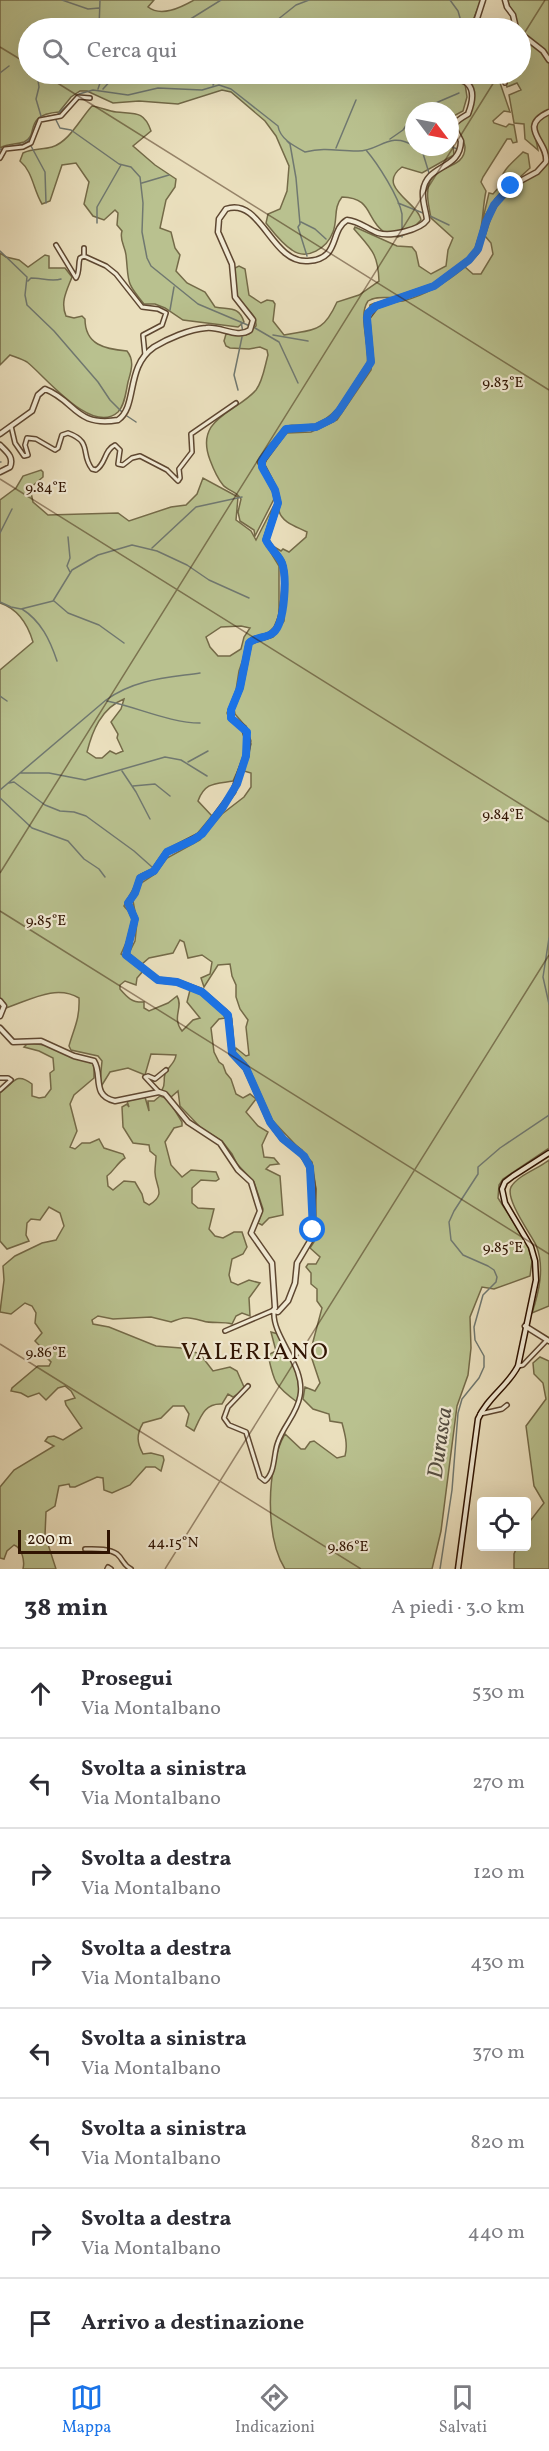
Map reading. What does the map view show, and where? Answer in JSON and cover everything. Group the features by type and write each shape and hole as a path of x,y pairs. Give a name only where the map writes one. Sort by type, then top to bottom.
{"street":[{"path":"477,18 483,0"},
{"path":"505,0 512,18"},
{"path":"531,42 543,51 549,60"},
{"path":"0,434 32,411 38,395 45,389 90,420 102,422 118,420 127,408 135,373 140,363 158,345 202,328 208,327 242,334 252,327 251,316 236,297 232,264 218,232 219,219 226,209 236,207 244,210 258,220 282,250 294,258 307,262 324,256 332,248 337,230 347,220 354,220 381,234 417,229 425,223 427,217 423,203 426,182 432,174 454,160 459,154 461,141 454,131 454,126 457,120 468,114 471,92 467,84"},
{"path":"0,158 5,149 23,147 31,143 40,120 61,116 78,96 90,98"},
{"path":"225,1331 275,1310 288,1301 295,1283 297,1263 313,1236 310,1167 304,1156 283,1139 270,1122 246,1068 232,1053 230,1019 227,1013 202,992 177,982 158,980 126,955 135,919 128,903 135,893 140,878 154,871 167,852 202,834 233,792 246,756 247,732 231,718 231,710 240,688 249,643 254,639 272,634 280,624 282,615 283,566 266,540 278,503 275,490 262,467 262,460 286,429 316,427 332,419 339,411 371,362 367,318 371,310 380,304 434,286 476,254 494,205 511,186 537,172 546,162 546,155 536,139 534,125 537,119 549,112"},
{"path":"56,245 76,278 77,266 80,258 84,256"},
{"path":"84,248 84,256"},
{"path":"84,256 106,266 116,274 142,307 158,309 166,313 162,325 143,335 145,356"},
{"path":"11,426 15,443 24,456 28,455 25,445 27,438 36,439 55,450 58,448 62,435 68,433 79,437 84,443 88,465 92,469 101,467 110,448 115,445 120,450 117,462 119,465 140,456 167,470 178,481 179,469 192,452 191,434 236,403"},
{"path":"0,445 9,454 11,461 10,467 0,472"},
{"path":"0,1001 3,1006 0,1016"},
{"path":"0,1028 13,1042 41,1041 70,1054 94,1061 97,1067 99,1090 110,1100 159,1092"},
{"path":"166,1070 155,1079 145,1077 159,1092 170,1099 188,1122 220,1143 238,1170 251,1182 260,1211 251,1233 272,1263 275,1310 273,1316 297,1372 301,1389 297,1410 278,1441 271,1472 265,1481 260,1477 246,1432 229,1425 224,1418 228,1407 248,1386"},
{"path":"0,1078 12,1080 0,1090"},
{"path":"458,1569 480,1413 518,1366 536,1280 531,1247 505,1203 502,1189 505,1182 549,1153"},
{"path":"518,1366 523,1365 548,1340 525,1326"},
{"path":"480,1413 502,1409 507,1405"},
{"path":"85,1549 108,1550 117,1554 124,1566 131,1569"}],"green space":[{"path":"0,0 154,0 148,7 165,11 194,0 481,0 474,18 18,18 18,84 465,84 467,97 463,111 459,113 459,102 405,102 405,156 452,156 422,173 402,167 395,174 393,181 395,188 418,213 421,220 408,233 398,237 385,233 378,227 368,210 359,201 342,197 339,201 333,232 321,248 304,254 288,247 266,223 268,214 280,209 287,191 289,166 276,136 265,121 231,92 222,90 178,104 139,101 113,103 87,91 80,91 71,97 59,112 40,117 29,139 0,148"},
{"path":"507,0 549,0 549,57 545,51 531,41 531,18 514,18"},
{"path":"531,43 543,52 549,63 549,110 537,118 533,127 538,150 525,139 524,124 514,123 509,95 521,90 518,84 531,84"},
{"path":"469,84 500,84 510,112 504,111 493,121 506,127 509,124 514,125 517,142 513,143 511,139 507,139 481,182 486,191 481,230 475,251 462,266 430,285 400,297 368,301 364,315 367,365 350,392 336,410 319,423 310,426 290,425 283,428 257,462 274,499 255,536 254,530 240,521 238,512 241,499 219,480 210,460 207,446 212,425 256,390 268,355 267,350 260,347 230,348 224,341 226,334 246,335 256,326 252,314 237,294 235,268 239,266 245,269 249,295 261,303 267,300 273,301 275,304 273,321 284,335 317,328 327,319 337,302 359,295 379,281 375,258 354,229 355,227 397,246 412,247 416,252 419,266 431,274 446,266 448,250 453,238 431,218 428,190 433,176 456,163 464,154 465,147 459,133 459,122 471,113 473,92"},
{"path":"92,106 138,114 145,119 151,131 133,146 176,179 175,187 166,200 160,228 171,232 175,248 180,255 176,271 187,283 205,292 215,307 237,311 244,322 238,327 183,320 165,308 155,304 144,304 129,281 121,237 122,231 117,225 118,213 115,210 104,220 93,216 84,204 89,182 76,163 62,165 50,201 42,204 28,170 20,161 23,153 52,147 64,140"},
{"path":"549,113 549,1148 503,1179 499,1185 498,1198 528,1245 532,1261 530,1276 494,1289 482,1287 470,1317 471,1348 468,1375 457,1406 441,1531 432,1569 285,1569 274,1539 270,1502 274,1465 285,1434 301,1449 305,1449 310,1442 314,1441 337,1458 345,1456 346,1448 342,1423 330,1421 329,1414 313,1409 303,1399 305,1387 315,1391 320,1383 310,1353 322,1308 317,1301 317,1289 311,1284 311,1273 306,1267 308,1264 316,1264 320,1257 310,1248 318,1230 314,1220 316,1189 312,1162 272,1120 246,1063 235,1053 236,1048 246,1056 249,1055 246,1027 248,1020 240,1009 236,997 236,985 230,964 218,965 204,987 201,978 210,974 212,962 202,955 188,958 184,942 180,940 173,953 149,958 142,964 129,953 135,941 137,922 133,901 140,884 155,874 167,858 200,840 222,814 244,797 251,787 251,773 244,771 251,744 248,741 247,728 235,714 234,709 242,690 251,644 273,637 284,621 286,567 271,545 281,551 283,549 289,552 306,537 307,532 283,519 278,508 275,485 265,467 267,458 287,433 311,432 337,420 371,370 373,353 368,315 370,305 403,301 428,292 465,267 473,274 481,274 493,254 491,243 485,236 498,202 508,191 537,172 548,160 546,149 538,135 537,124 539,118"},
{"path":"523,152 528,154 530,168 498,197 482,223 489,193 493,194 500,186 504,171"},
{"path":"0,253 19,260 28,267 45,255 49,256 49,268 65,268 72,277 64,301 66,316 74,318 82,316 85,319 88,335 98,344 111,349 127,351 132,362 131,370 124,402 118,412 107,417 95,416 83,410 21,359 10,355 0,365"},
{"path":"41,470 43,472 43,477 30,488 33,502 48,515 118,513 129,521 171,507 186,505 197,494 203,478 238,497 236,520 251,531 256,540 274,505 263,540 279,566 279,615 274,627 268,633 250,639 227,713 230,721 242,729 245,735 244,755 233,781 211,785 201,795 198,801 212,816 196,835 164,851 151,870 141,874 124,906 131,914 132,922 121,954 143,971 137,978 136,985 125,981 120,985 120,989 128,997 136,1002 144,1002 144,1008 149,1011 168,1003 177,996 179,1004 177,1017 182,1031 193,1020 200,1018 187,1002 190,990 211,1001 224,1013 226,1018 219,1019 211,1028 214,1052 231,1079 236,1094 243,1098 250,1094 256,1099 246,1112 258,1126 268,1132 262,1145 264,1157 274,1158 279,1164 270,1165 266,1169 280,1176 283,1215 269,1218 262,1225 258,1223 263,1209 254,1182 237,1164 222,1141 201,1128 180,1106 178,1091 171,1097 162,1090 165,1074 176,1055 151,1054 145,1075 128,1068 110,1072 102,1085 100,1082 102,1061 98,1056 71,1050 69,1046 78,1018 79,998 70,994 52,993 6,1008 5,1003 0,999 0,670 33,642 21,618 12,609 0,603 0,500 16,488 23,476","holes":["221,627 250,628 244,637 241,649 230,656 218,656 210,647 206,637","124,699 121,709 111,722 118,734 117,738 123,751 116,754 110,751 102,758 96,758 87,752 95,729 109,708"]},
{"path":"28,1043 45,1045 94,1064 94,1078 74,1095 70,1104 77,1131 70,1147 75,1149 82,1143 90,1143 99,1139 104,1148 123,1154 125,1158 107,1176 108,1186 113,1190 124,1181 135,1182 144,1202 149,1205 155,1201 159,1193 155,1176 156,1156 150,1151 149,1145 133,1143 123,1127 122,1107 127,1104 129,1107 127,1101 145,1097 149,1111 148,1101 154,1101 160,1096 168,1099 182,1122 182,1126 174,1128 165,1142 171,1165 182,1177 191,1170 216,1172 219,1179 216,1181 201,1180 192,1188 192,1203 198,1208 214,1209 209,1229 215,1236 223,1238 234,1232 242,1232 247,1247 243,1254 232,1259 229,1275 231,1282 238,1285 249,1280 260,1283 249,1298 250,1316 242,1313 236,1316 232,1324 187,1318 171,1322 151,1317 113,1319 98,1316 92,1320 93,1324 109,1327 156,1346 181,1348 200,1354 213,1371 230,1367 237,1371 244,1387 233,1397 228,1394 222,1404 208,1408 201,1416 194,1431 186,1426 189,1414 184,1406 173,1406 161,1418 143,1423 138,1435 139,1446 143,1454 163,1456 161,1471 155,1467 146,1467 130,1485 112,1493 104,1490 103,1478 97,1477 75,1487 70,1487 69,1484 59,1486 55,1506 46,1512 45,1535 56,1569 23,1569 22,1555 14,1545 7,1551 4,1559 0,1558 0,1487 14,1470 54,1446 45,1441 48,1437 54,1436 63,1440 82,1428 66,1405 65,1401 75,1398 65,1386 58,1388 46,1400 39,1393 28,1397 11,1391 38,1366 49,1366 51,1362 40,1351 35,1341 42,1333 35,1323 36,1313 32,1306 25,1303 11,1314 0,1312 4,1280 3,1266 15,1256 42,1243 56,1240 64,1226 60,1213 49,1207 40,1220 31,1219 27,1223 26,1235 29,1241 7,1249 0,1241 0,1092 15,1080 22,1079 32,1084 32,1096 45,1097 51,1089 50,1073 54,1070 53,1058 24,1047"},
{"path":"549,1160 549,1306 532,1313 541,1271 539,1253 519,1216 510,1192 518,1179"},
{"path":"271,1332 278,1334 294,1367 299,1385 297,1402 279,1387 274,1377 268,1355 276,1351"},
{"path":"540,1357 549,1361 549,1569 514,1569 515,1551 531,1551 531,1520 544,1503 534,1486 526,1426 546,1399 543,1383 534,1374 533,1363"}],"waterway":[{"path":"62,0 88,9 99,8"},
{"path":"99,18 100,0"},
{"path":"192,18 221,0"},
{"path":"280,18 296,5 309,0"},
{"path":"450,0 460,18"},
{"path":"0,73 9,66"},
{"path":"39,84 36,99 41,116"},
{"path":"98,89 100,84"},
{"path":"103,89 108,84"},
{"path":"0,150 27,142 39,118 57,115 79,94 93,90 128,95 158,88 202,90 219,85 231,89 278,126 279,131 288,142 305,152 325,149 365,150 391,141 405,142"},
{"path":"438,102 459,93"},
{"path":"336,148 356,100"},
{"path":"56,120 60,128 71,130 119,164 131,167 140,177 143,203 142,232 147,258 151,266 198,304 250,326"},
{"path":"390,139 405,127"},
{"path":"287,141 290,144 296,178 300,224 298,227 307,256"},
{"path":"31,146 45,172 46,203"},
{"path":"366,150 397,199 402,214 402,229"},
{"path":"424,156 429,173"},
{"path":"97,223 97,207 121,165"},
{"path":"142,183 169,175"},
{"path":"398,203 423,213"},
{"path":"428,215 449,225"},
{"path":"301,222 315,229 326,239"},
{"path":"0,251 27,277 25,295 27,305 54,331 122,412"},
{"path":"28,281 31,278 61,279"},
{"path":"170,310 174,287"},
{"path":"241,322 243,332"},
{"path":"255,328 279,342 298,383"},
{"path":"273,335 308,341"},
{"path":"238,390 234,375 242,337"},
{"path":"127,416 136,422"},
{"path":"152,548 196,507 242,497"},
{"path":"0,533 12,509"},
{"path":"68,537 70,558 67,566 70,572"},
{"path":"0,602 21,609 53,601 72,570 98,555 132,545 157,551 187,565 209,580 249,598"},
{"path":"54,601 68,613 99,625 124,643"},
{"path":"22,609 44,632 57,661"},
{"path":"0,790 117,693 151,680 200,673"},
{"path":"0,696 7,701"},
{"path":"107,701 165,718 200,723"},
{"path":"188,762 208,751"},
{"path":"21,773 49,773 85,780 165,757 181,760 207,776"},
{"path":"122,771 150,819"},
{"path":"9,783 14,782 45,805 60,811 86,816 152,867"},
{"path":"133,786 155,784 170,796"},
{"path":"0,798 32,828 68,841 105,877"},
{"name":"Durasca","path":"549,938 543,977 549,1004"},
{"name":"Durasca","path":"440,1569 452,1490 458,1413 462,1399 479,1378 484,1367 484,1356 475,1340 474,1327 483,1295 496,1282 497,1277 494,1270 488,1266 463,1255 451,1240 449,1222 478,1174 478,1167 500,1148 549,1115"}],"district":[{"name":"VALERIANO","path":"255,1353"}],"route":[{"path":"313,1230 313,1189 309,1164 304,1156 283,1139 270,1122 246,1068 232,1053 228,1015 202,992 177,982 158,980 126,955 135,923 128,903 135,893 140,878 154,871 167,852 202,834 233,792 246,756 247,732 231,718 231,710 240,688 250,641 272,634 282,620 283,566 266,540 278,503 275,490 262,467 262,460 286,429 313,428 335,416 371,362 368,313 380,304 417,294 434,286 476,254 494,205 511,186"}]}
